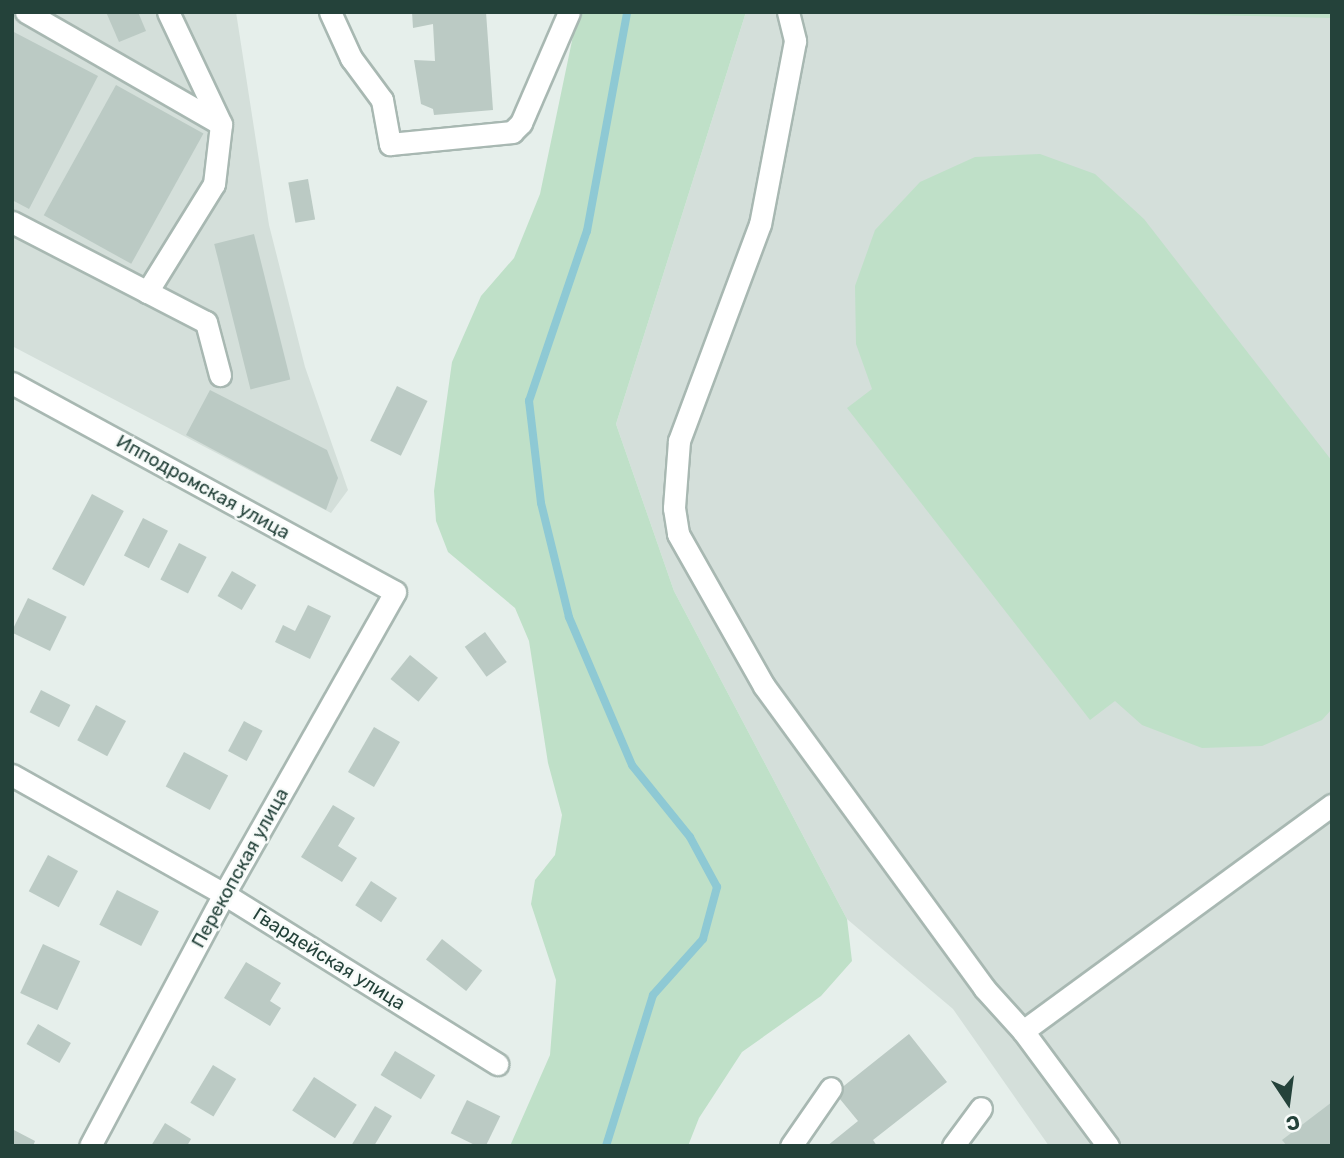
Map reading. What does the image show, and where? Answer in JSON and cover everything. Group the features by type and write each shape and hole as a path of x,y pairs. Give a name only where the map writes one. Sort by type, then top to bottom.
{"street":[{"path":"26,12 221,124"},
{"path":"147,292 214,184 221,124 168,12"},
{"path":"330,12 351,58 382,100 390,144 512,132 521,123 569,12"},
{"path":"788,12 795,41 760,224 679,441 674,508 678,534 764,686 984,988 1023,1031 1108,1146"},
{"path":"12,222 206,322 220,375"},
{"name":"Ипподромская улица","path":"12,383 395,592"},
{"name":"Перекопская улица","path":"90,1146 224,894 395,592"},
{"name":"Гвардейская улица","path":"12,775 224,894 497,1064"},
{"path":"1023,1031 1332,805"},
{"path":"791,1146 831,1088"},
{"path":"953,1146 981,1108"}],"shaded area":[{"path":"12,12 236,12 269,225 305,367 348,490 331,513 12,346"},
{"path":"746,12 1332,15 1332,1146 1049,1146 953,1009 847,919 674,591 616,424"}],"green space":[{"path":"578,12 746,12 616,424 674,591 847,919 852,961 821,996 742,1052 699,1118 688,1146 510,1146 550,1055 556,980 531,904 535,880 555,855 562,815 548,763 529,641 515,608 448,552 436,521 434,491 452,362 481,296 514,258 540,194"},
{"path":"1047,12 1332,12 1332,18 1206,15"},
{"path":"1040,154 1095,174 1144,219 1332,461 1332,709 1322,720 1262,746 1202,748 1142,725 1115,701 1090,720 847,408 872,389 856,344 855,286 875,230 920,182 975,157"}],"building":[{"path":"106,12 138,12 146,31 119,42"},
{"path":"412,12 486,12 493,110 434,115 433,109 421,104 414,60 435,61 433,24 413,28"},
{"path":"12,31 98,76 29,209 12,200"},
{"path":"116,85 203,133 131,264 44,215"},
{"path":"308,179 315,219 295,223 288,182"},
{"path":"254,234 290,380 251,389 214,244"},
{"path":"397,386 428,401 401,456 370,441"},
{"path":"210,390 327,450 338,478 326,510 186,435"},
{"path":"92,494 124,511 84,586 52,569"},
{"path":"143,518 168,531 149,568 124,555"},
{"path":"179,543 207,557 188,594 160,580"},
{"path":"232,571 256,585 242,610 218,596"},
{"path":"28,598 67,617 50,651 12,632"},
{"path":"308,605 331,616 310,659 275,642 283,625 295,631"},
{"path":"485,632 507,662 487,677 465,647"},
{"path":"410,655 438,678 418,702 390,679"},
{"path":"41,690 70,705 59,727 30,712"},
{"path":"96,705 126,721 107,756 77,740"},
{"path":"244,721 263,731 247,761 228,751"},
{"path":"374,727 400,742 374,787 348,772"},
{"path":"184,752 228,775 210,810 166,786"},
{"path":"333,805 355,818 338,846 357,858 342,882 301,857"},
{"path":"48,855 78,871 59,907 29,891"},
{"path":"371,881 397,898 381,922 355,905"},
{"path":"117,890 159,911 141,946 99,925"},
{"path":"442,939 482,970 466,991 426,959"},
{"path":"43,944 80,961 57,1010 20,993"},
{"path":"246,962 281,983 270,1001 281,1008 270,1026 224,998"},
{"path":"38,1024 71,1043 59,1063 27,1044"},
{"path":"909,1034 947,1082 873,1140 877,1146 827,1146 858,1121 835,1093"},
{"path":"395,1051 435,1075 421,1099 381,1075"},
{"path":"213,1065 236,1079 213,1117 190,1103"},
{"path":"314,1077 357,1105 335,1138 292,1111"},
{"path":"467,1100 500,1116 486,1146 477,1146 451,1133"},
{"path":"1332,1102 1332,1146 1287,1146 1282,1140"},
{"path":"375,1106 392,1116 374,1146 351,1146"},
{"path":"165,1123 191,1139 187,1146 151,1146"},
{"path":"12,1129 35,1141 33,1146 12,1146"}],"waterway":[{"path":"606,1146 653,995 703,939 717,887 690,837 632,765 569,617 541,503 529,401 587,231 627,12"}]}
